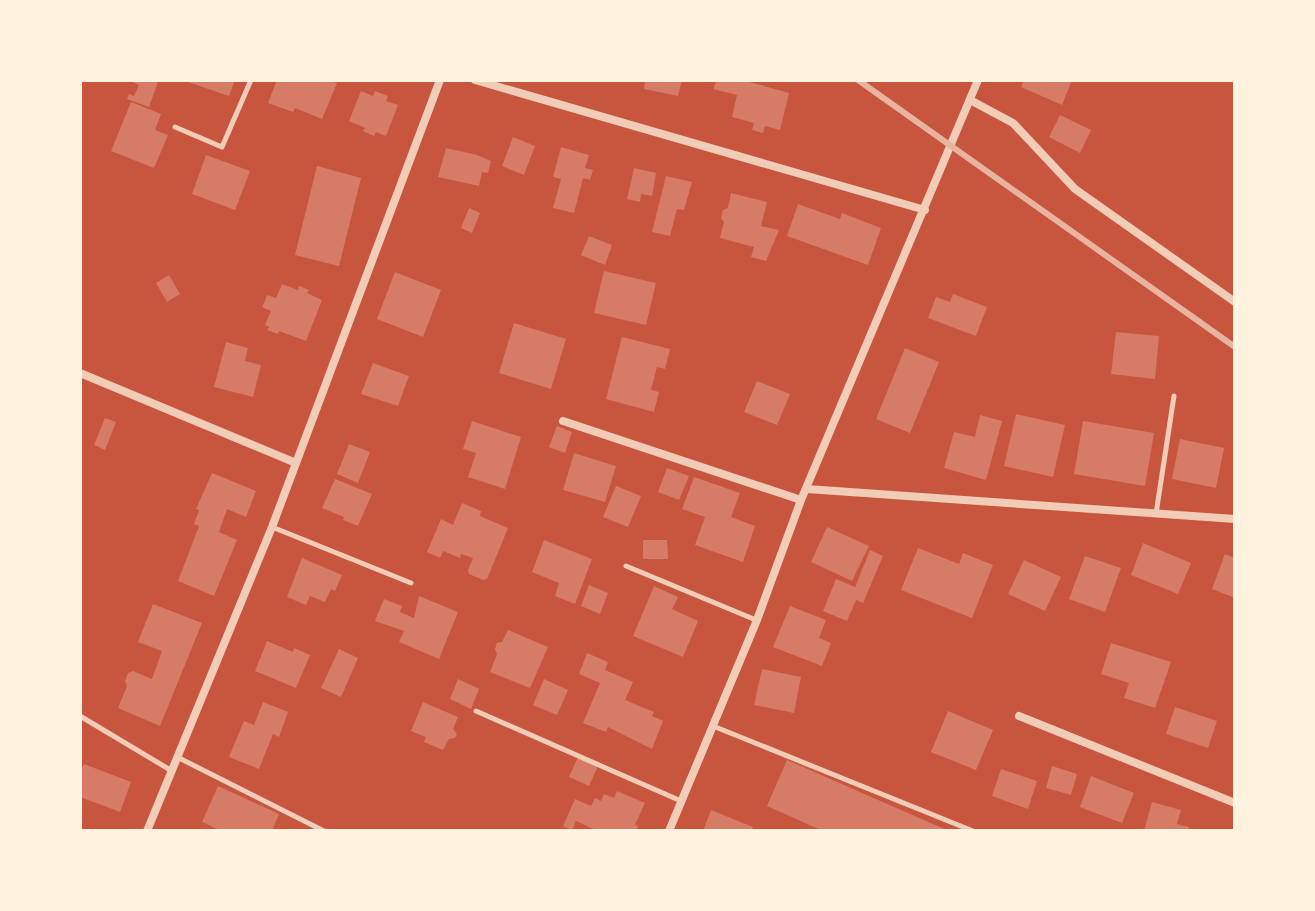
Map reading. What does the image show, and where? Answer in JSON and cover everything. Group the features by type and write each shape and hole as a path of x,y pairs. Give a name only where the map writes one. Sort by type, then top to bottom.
{"street":[{"path":"147,831 272,527 440,80"},
{"path":"475,80 925,210"},
{"path":"669,831 757,620 801,500 978,80"},
{"path":"970,100 1013,123 1075,189 1235,302"},
{"path":"80,373 296,463"},
{"path":"563,421 801,500"},
{"path":"807,489 1235,519"},
{"path":"1019,716 1235,803"}],"lane":[{"path":"175,127 222,147 251,80"},
{"path":"1156,515 1174,396"},
{"path":"272,527 411,583"},
{"path":"626,566 757,620"},
{"path":"476,711 681,802"},
{"path":"80,716 173,771"},
{"path":"713,726 973,831"},
{"path":"179,758 324,831"}],"building":[{"path":"128,80 158,82 149,107 127,99 129,94 134,96 139,85"},
{"path":"182,80 235,80 229,96"},
{"path":"277,80 328,80 337,83 322,119 295,108 293,112 268,103"},
{"path":"645,80 682,80 678,96 644,89"},
{"path":"717,80 742,80 789,93 780,130 765,126 763,133 752,130 754,123 732,117 737,95 713,89"},
{"path":"1024,80 1072,80 1062,105 1021,87"},
{"path":"361,91 373,96 375,91 388,96 386,101 398,105 386,136 376,132 374,136 349,121"},
{"path":"131,102 161,114 155,130 168,135 154,168 111,151"},
{"path":"1060,115 1091,130 1080,153 1049,137"},
{"path":"513,137 535,146 524,175 502,166"},
{"path":"561,147 589,155 585,168 593,170 590,180 583,178 574,213 553,208 561,179 553,177"},
{"path":"446,148 491,161 488,173 482,172 479,186 438,177"},
{"path":"206,155 250,171 235,210 192,194"},
{"path":"317,166 361,178 339,266 295,255"},
{"path":"634,168 656,173 652,196 641,194 640,202 627,199"},
{"path":"666,176 692,182 684,210 677,209 670,236 652,232"},
{"path":"731,193 767,202 761,226 779,230 766,261 751,257 754,247 720,238 724,222 721,218 723,210 728,208"},
{"path":"798,204 840,219 842,213 881,228 868,265 787,236"},
{"path":"469,208 480,213 472,233 461,228"},
{"path":"589,236 612,245 605,265 581,255"},
{"path":"604,271 656,283 646,325 594,313"},
{"path":"395,272 441,290 423,337 377,319"},
{"path":"169,275 180,294 167,302 156,283"},
{"path":"282,284 309,290 307,293 322,300 306,341 267,330 269,327 265,325 271,311 262,307 267,295 276,298"},
{"path":"953,294 987,307 976,336 928,318 936,297 950,302"},
{"path":"514,323 566,339 551,389 499,373"},
{"path":"1116,332 1159,336 1155,379 1111,374"},
{"path":"622,337 670,349 665,369 657,367 651,390 659,392 654,412 606,399"},
{"path":"226,342 248,348 245,361 261,365 253,397 214,387"},
{"path":"905,348 939,362 910,433 876,419"},
{"path":"373,363 409,376 398,406 361,394"},
{"path":"757,381 790,394 777,425 744,412"},
{"path":"1016,414 1065,425 1053,477 1004,466"},
{"path":"980,415 1002,421 986,480 944,468 954,432 975,437"},
{"path":"105,418 116,422 105,450 94,445"},
{"path":"472,421 521,437 505,489 468,477 476,453 463,449"},
{"path":"1083,421 1154,433 1145,486 1074,474"},
{"path":"557,426 572,432 565,453 549,447"},
{"path":"1180,439 1224,448 1216,488 1172,479"},
{"path":"349,444 370,452 358,483 337,474"},
{"path":"574,453 616,466 605,502 563,490"},
{"path":"667,468 689,476 679,500 658,492"},
{"path":"212,473 256,491 246,517 227,509 219,532 237,540 214,596 178,581 199,526 194,524 199,510 196,509"},
{"path":"694,477 740,493 731,517 755,526 743,562 695,545 705,517 682,509"},
{"path":"335,479 372,494 358,526 322,508"},
{"path":"616,486 641,496 628,527 603,517"},
{"path":"462,503 481,511 480,516 508,528 487,579 469,574 473,558 461,554 460,558 443,551 440,558 427,552 441,519 453,525"},
{"path":"827,527 869,546 852,581 811,562"},
{"path":"544,540 592,559 575,604 555,596 559,583 532,572"},
{"path":"643,540 667,540 668,559 643,559"},
{"path":"1143,543 1191,563 1178,594 1131,575"},
{"path":"918,548 959,564 963,553 993,565 972,618 901,590"},
{"path":"870,550 883,556 863,603 856,600 847,621 823,611 836,579 855,587"},
{"path":"1225,554 1235,558 1235,598 1212,589"},
{"path":"1085,556 1121,568 1105,612 1069,599"},
{"path":"302,558 342,575 335,591 331,589 325,602 310,596 306,605 287,597"},
{"path":"1024,560 1061,577 1045,611 1008,594"},
{"path":"589,585 608,593 600,614 581,606"},
{"path":"654,586 678,597 672,609 698,621 683,657 633,636"},
{"path":"419,596 458,612 439,659 399,642 404,631 375,621 384,599 402,606 400,612 414,618"},
{"path":"153,604 202,623 160,726 118,708 127,686 128,673 133,671 152,679 162,651 138,642"},
{"path":"790,606 826,620 819,638 831,643 822,666 773,647"},
{"path":"508,630 548,647 530,688 490,672 497,654 497,643 502,642"},
{"path":"267,641 293,652 294,648 310,655 296,688 255,671"},
{"path":"1111,643 1171,662 1155,708 1124,698 1129,683 1101,674"},
{"path":"339,649 358,658 341,697 321,688"},
{"path":"587,653 608,662 605,670 633,682 625,700 654,712 652,716 663,721 652,749 608,727 606,732 583,723 600,683 579,674"},
{"path":"762,669 801,677 794,713 754,705"},
{"path":"458,679 479,689 471,709 450,699"},
{"path":"544,679 568,690 557,715 533,705"},
{"path":"263,702 288,712 279,737 273,734 259,769 229,757 244,721 254,725"},
{"path":"423,702 458,717 453,729 457,734 449,739 443,750 424,742 426,737 411,731"},
{"path":"1175,707 1217,721 1208,748 1166,734"},
{"path":"948,711 993,730 976,770 931,752"},
{"path":"578,757 598,766 589,786 569,777"},
{"path":"787,760 949,831 823,831 767,806"},
{"path":"84,764 131,782 120,812 80,797 80,773"},
{"path":"1052,766 1077,774 1071,795 1046,788"},
{"path":"1001,769 1037,781 1028,809 992,796"},
{"path":"1091,776 1134,793 1122,823 1080,807"},
{"path":"218,786 279,814 272,831 222,831 202,822"},
{"path":"617,791 645,803 635,825 638,826 636,831 598,831 576,821 572,830 563,826 575,799 591,806 595,798 601,801 604,794 614,798"},
{"path":"1152,802 1181,810 1177,824 1189,827 1188,831 1144,831"},
{"path":"711,810 753,827 751,831 703,831"}],"railway":[{"path":"858,80 1235,347"}]}
